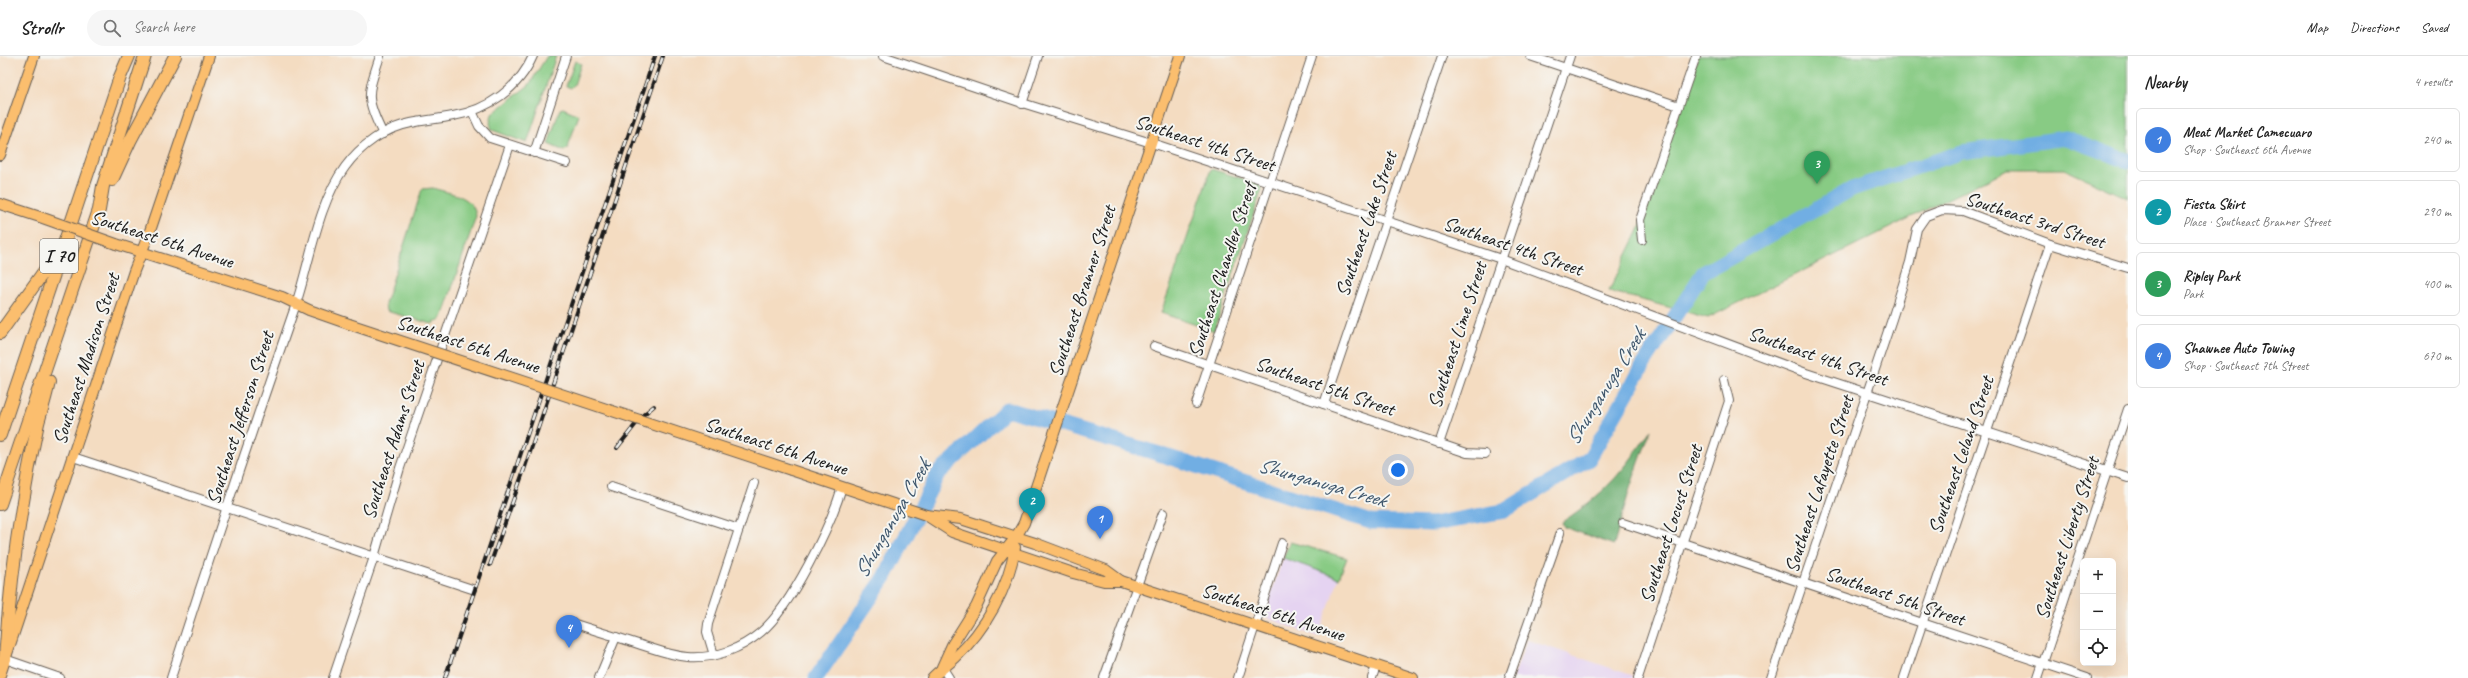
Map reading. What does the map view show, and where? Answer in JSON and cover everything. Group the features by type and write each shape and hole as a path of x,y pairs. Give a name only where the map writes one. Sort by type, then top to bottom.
{"highway":[{"path":"120,77 123,56"},
{"name":"I 70","path":"0,435 120,77 129,56"},
{"name":"I 70","path":"0,504 99,210 103,186 145,56"},
{"path":"99,210 130,141 175,56"},
{"path":"0,333 64,244"},
{"path":"2,660 9,597 20,524 38,424 59,331"}],"main road":[{"path":"0,155 34,56"},
{"name":"Southeast Madison Street","path":"0,675 2,660 209,56"},
{"name":"Southeast Branner Street","path":"942,667 952,645 976,607 997,562 1010,551 1024,523 1180,56"},
{"name":"Southeast 6th Avenue","path":"0,204 142,253 282,297 296,304 349,324 926,515 961,519 1016,537 1100,567 1122,581 1413,678"},
{"name":"Southeast 6th Avenue","path":"926,515 952,532 1073,573 1104,581 1122,581"},
{"name":"Southeast Branner Street","path":"942,667 954,659 983,624 1012,567 1010,551"},
{"path":"932,678 942,667"}],"street":[{"path":"380,56 369,89 370,108 383,134 410,123 455,116 472,111 495,101 516,84 533,56"},
{"path":"534,153 566,56"},
{"name":"Southeast 4th Street","path":"883,56 896,58 1022,104 1151,143 1501,259 1806,373 2128,478"},
{"path":"1022,104 1038,56"},
{"name":"Southeast Chandler Street","path":"1196,404 1312,56"},
{"name":"Southeast Lake Street","path":"1324,404 1385,220 1442,56"},
{"path":"1530,56 1678,106"},
{"name":"Southeast Lime Street","path":"1439,444 1570,56"},
{"path":"1642,240 1640,220 1696,56"},
{"path":"472,111 484,133 490,138 510,146 567,163"},
{"name":"Southeast Jefferson Street","path":"170,678 296,304 321,219 343,169 364,146 383,134"},
{"name":"Southeast Adams Street","path":"333,678 374,557 400,468 510,146"},
{"name":"Southeast 3rd Street","path":"1931,213 1950,210 1963,212 2050,244 2128,268"},
{"name":"Southeast Lafayette Street","path":"1771,678 1903,287 1917,228 1931,213"},
{"name":"Southeast Leland Street","path":"1904,678 2050,244"},
{"name":"Southeast 5th Street","path":"1154,346 1439,444 1468,453 1485,454"},
{"name":"Southeast Locust Street","path":"1638,678 1684,543 1730,400 1724,380"},
{"name":"Southeast Liberty Street","path":"2038,678 2128,409"},
{"path":"73,456 472,589"},
{"path":"714,655 708,632 708,624 754,483"},
{"path":"611,487 739,529"},
{"path":"569,622 674,655 689,657 714,655 749,641 767,626 793,589 826,533 842,487"},
{"path":"1104,678 1163,512"},
{"name":"Southeast 5th Street","path":"1623,522 2087,678"},
{"path":"1509,678 1560,533"},
{"path":"1238,678 1254,625 1282,543"},
{"path":"599,678 616,637"},
{"path":"2,660 60,678"},
{"path":"1372,678 1376,666"},
{"path":"942,667 949,678"}],"shaded area":[{"path":"1283,558 1339,578 1318,637 1267,618 1264,615"},
{"path":"1527,640 1634,676 1633,678 1513,678"}],"green space":[{"path":"547,56 556,56 527,143 492,130 490,123 492,114 529,85"},
{"path":"1698,56 2128,56 2128,198 2064,169 2008,169 1708,318 1609,291 1640,228"},
{"path":"575,61 581,64 574,85 571,88 566,86"},
{"path":"563,108 579,115 567,149 564,151 548,144 560,109"},
{"path":"1211,169 1260,184 1262,189 1214,331 1161,313"},
{"path":"433,188 466,199 474,209 476,216 442,318 432,324 386,311 385,304 422,189"},
{"path":"1651,429 1630,488 1614,545 1564,527 1562,522 1590,502 1622,470"},
{"path":"1290,542 1347,558 1339,578 1283,558"}],"waterway":[{"name":"Shunganuga Creek","path":"816,678 885,577 938,474 1007,409 1156,453 1371,522 1433,524 1504,511 1589,459 1644,364 1703,273 1852,189 1962,152 2066,138 2128,161"}],"railway":[{"path":"445,678 655,56"},
{"path":"490,565 525,467 663,56"},
{"path":"617,448 643,415 654,406"}],"place":[{"name":"Ripley Park","path":"1817,184"},
{"name":"Fiesta Skirt","path":"1032,521"},
{"name":"Meat Market Camecuaro","path":"1100,539"},
{"name":"Shawnee Auto Towing","path":"569,648"}]}
